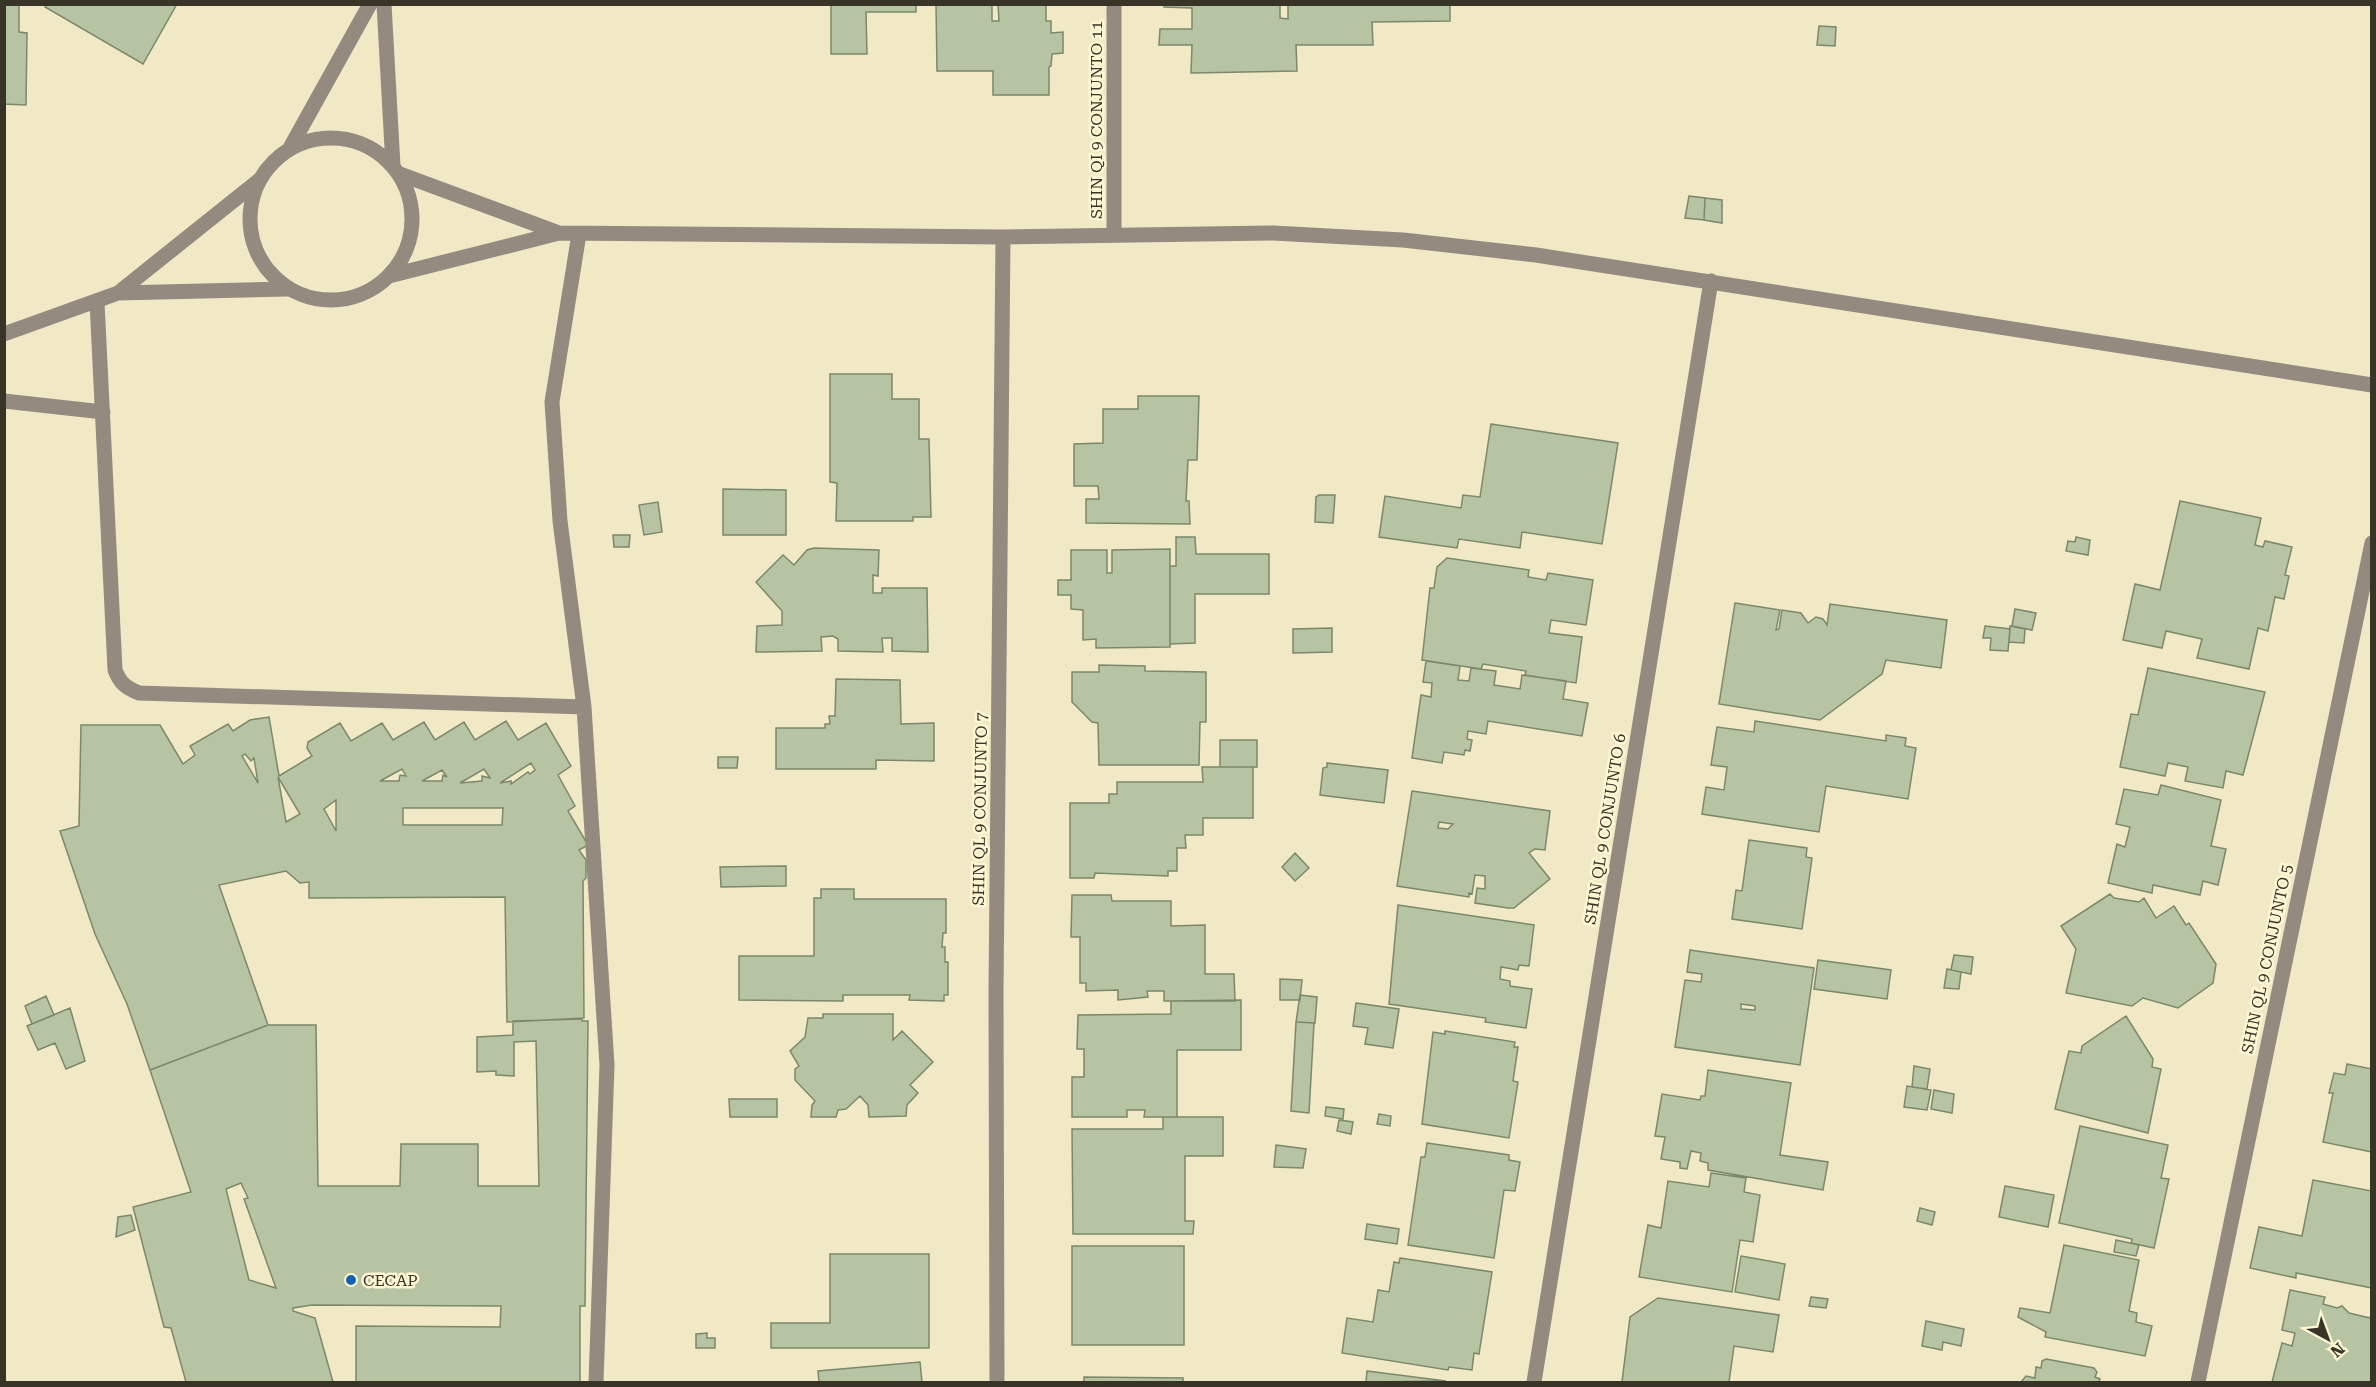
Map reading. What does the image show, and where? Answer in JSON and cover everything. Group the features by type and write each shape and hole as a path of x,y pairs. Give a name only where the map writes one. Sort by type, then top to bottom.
{"street":[{"path":"4,334 118,293 258,181 290,148 370,4"},
{"path":"118,293 288,289 322,300 359,296 389,276 402,259 411,238 413,216 409,194 397,170 384,4"},
{"name":"SHIN QI 9 CONJUNTO 11","path":"1113,4 1114,235"},
{"path":"290,148 326,137 363,143 397,170 559,233"},
{"path":"258,181 249,211 252,241 265,269 288,289"},
{"path":"389,276 559,233 1003,237 1273,233 1403,240 1536,255 1712,281 2372,385"},
{"path":"579,234 552,402 560,521 584,707 607,1065 596,1383"},
{"name":"SHIN QL 9 CONJUNTO 7","path":"997,1383 996,980 1003,237"},
{"name":"SHIN QL 9 CONJUNTO 6","path":"1534,1383 1712,281"},
{"path":"97,302 115,670 119,681 127,689 139,693 249,698 584,707"},
{"path":"4,402 103,412"},
{"name":"SHIN QL 9 CONJUNTO 5","path":"2198,1383 2372,543"}],"building":[{"path":"4,4 19,4 19,32 27,33 26,105 4,104"},
{"path":"47,4 177,4 143,64 45,7"},
{"path":"831,4 916,4 916,12 866,12 867,54 831,54"},
{"path":"936,4 992,4 992,21 999,21 998,4 1046,4 1046,21 1051,21 1051,33 1063,32 1063,53 1052,54 1049,67 1049,95 993,95 993,71 937,71"},
{"path":"1164,4 1280,4 1280,18 1288,19 1288,4 1450,4 1450,21 1372,22 1373,45 1296,45 1297,71 1191,73 1192,45 1159,45 1160,29 1192,29 1192,8 1164,7"},
{"path":"1819,26 1836,27 1835,46 1817,45"},
{"path":"1689,196 1705,198 1704,220 1685,218"},
{"path":"1705,198 1722,200 1722,223 1704,220"},
{"path":"830,374 892,374 892,399 919,399 919,439 929,439 931,517 913,517 913,521 836,521 837,483 830,482"},
{"path":"1138,396 1199,396 1197,460 1188,460 1186,501 1189,501 1190,524 1086,523 1086,499 1099,499 1098,486 1074,486 1074,444 1103,443 1103,409 1138,409"},
{"path":"1491,424 1618,443 1602,544 1522,532 1520,548 1459,539 1457,548 1379,537 1385,496 1461,508 1463,495 1480,497"},
{"path":"723,489 786,490 786,535 723,535"},
{"path":"1335,495 1333,523 1315,522 1316,497"},
{"path":"2180,501 2261,518 2255,545 2263,547 2265,541 2292,547 2285,575 2289,576 2284,599 2275,597 2268,631 2258,628 2249,669 2197,658 2202,639 2166,631 2162,648 2123,640 2135,584 2160,590"},
{"path":"658,502 662,532 644,535 639,505"},
{"path":"613,535 630,535 629,547 614,547"},
{"path":"1176,537 1195,537 1196,554 1269,554 1269,594 1195,594 1195,643 1170,644 1170,566 1176,566"},
{"path":"2076,537 2090,540 2088,555 2066,551 2068,541 2075,542"},
{"path":"814,548 879,550 878,576 873,575 873,593 882,593 882,588 927,588 928,652 892,651 892,638 882,638 883,652 838,651 838,639 833,636 821,637 822,651 756,652 757,626 782,625 782,611 756,582 783,555 794,565 807,550"},
{"path":"1170,549 1170,647 1096,648 1096,639 1083,640 1083,610 1071,609 1071,595 1058,595 1058,580 1071,580 1071,550 1107,550 1107,573 1112,573 1112,550"},
{"path":"1447,558 1529,570 1528,577 1546,580 1548,573 1593,580 1586,625 1551,620 1549,633 1582,637 1576,683 1525,675 1526,671 1483,664 1481,669 1422,660 1430,588 1434,588 1437,567"},
{"path":"1735,603 1780,610 1776,630 1779,629 1782,610 1801,613 1808,623 1816,617 1823,619 1827,625 1830,604 1947,620 1941,668 1886,660 1882,674 1820,720 1719,704"},
{"path":"2015,609 2036,613 2032,630 2012,626"},
{"path":"1985,626 2010,629 2008,651 1990,650 1991,638 1983,638"},
{"path":"2010,626 2025,629 2024,643 2009,642"},
{"path":"1332,628 1332,652 1293,653 1293,629"},
{"path":"1426,661 1460,666 1458,680 1469,681 1471,668 1496,671 1494,685 1520,689 1522,675 1566,681 1563,699 1588,703 1582,736 1488,721 1486,734 1468,731 1467,739 1472,740 1470,751 1465,750 1464,755 1444,752 1442,763 1412,758 1421,695 1431,697 1432,683 1423,682"},
{"path":"1099,665 1145,666 1145,671 1206,672 1206,722 1200,722 1199,765 1099,765 1098,723 1092,722 1072,702 1072,672 1099,672"},
{"path":"2148,668 2265,692 2243,775 2226,771 2223,788 2185,781 2188,767 2168,763 2165,776 2120,767 2131,714 2138,715"},
{"path":"836,679 900,680 901,724 934,723 934,761 876,760 876,769 776,769 776,728 825,728 825,724 830,724 829,716 835,716"},
{"path":"269,717 279,776 312,756 307,748 308,742 340,723 351,741 382,723 393,740 424,722 435,740 464,722 475,740 506,721 518,740 546,723 571,766 558,775 575,806 568,811 588,845 579,850 586,860 586,878 583,881 584,1018 507,1022 505,897 309,898 309,882 300,883 286,871 219,885 268,1025 150,1070 127,1004 95,934 60,831 79,826 81,725 160,725 183,764 195,755 190,746 228,724 233,731 250,720","holes":["245,754 251,761 254,758 258,783 242,756","531,763 535,770 511,784 511,781 500,783","402,769 406,776 400,775 399,781 380,781","484,769 490,778 482,776 482,781 460,783","442,770 447,777 443,775 442,781 422,781","278,777 300,814 286,822","336,800 336,831 324,809","403,808 503,808 502,825 403,825"]},
{"path":"1755,721 1886,741 1886,735 1906,738 1905,746 1916,748 1908,799 1826,786 1819,832 1702,814 1706,787 1724,790 1727,767 1711,765 1717,727 1754,732"},
{"path":"1220,740 1257,740 1257,767 1220,767"},
{"path":"718,757 738,757 737,768 718,768"},
{"path":"1327,763 1388,770 1384,803 1320,795 1323,768 1327,767"},
{"path":"1202,767 1253,767 1253,818 1203,818 1203,835 1185,835 1186,848 1177,848 1177,871 1168,871 1168,876 1095,873 1094,878 1070,878 1070,803 1109,803 1109,794 1117,794 1117,782 1203,782"},
{"path":"2161,785 2221,800 2211,846 2226,849 2218,885 2203,881 2200,895 2153,885 2152,893 2108,883 2117,844 2125,847 2130,827 2116,824 2124,789 2158,795"},
{"path":"1412,791 1550,811 1545,850 1535,849 1529,853 1550,879 1514,908 1475,903 1477,888 1485,889 1485,876 1475,875 1472,894 1469,893 1469,897 1397,886","holes":["1439,822 1453,824 1448,829 1438,828"]},
{"path":"1749,840 1807,848 1806,857 1812,858 1802,929 1732,919 1736,890 1742,891"},
{"path":"1295,853 1309,868 1295,881 1282,867"},
{"path":"786,866 786,886 721,887 720,867"},
{"path":"821,889 854,889 854,899 946,899 946,933 943,933 942,947 945,947 945,962 948,962 948,995 944,995 944,1001 909,1000 910,995 843,995 843,1001 739,1000 739,956 814,956 814,898 821,898"},
{"path":"2110,894 2114,898 2139,902 2144,898 2156,918 2174,906 2186,925 2189,923 2216,964 2213,983 2178,1008 2143,998 2132,1006 2066,993 2076,949 2061,926"},
{"path":"1072,895 1111,895 1112,901 1171,901 1171,926 1205,925 1205,974 1234,974 1235,1001 1164,1001 1164,991 1147,991 1148,997 1118,1000 1118,990 1086,991 1086,983 1080,983 1080,937 1071,937"},
{"path":"1398,905 1534,925 1529,966 1519,965 1518,970 1501,967 1500,979 1510,981 1510,986 1532,989 1526,1028 1485,1022 1486,1018 1389,1004"},
{"path":"1690,950 1814,968 1800,1065 1675,1047 1685,980 1701,982 1702,974 1687,972","holes":["1741,1004 1755,1006 1755,1010 1741,1009"]},
{"path":"1954,955 1973,957 1971,974 1951,970"},
{"path":"1818,960 1891,970 1887,999 1814,989"},
{"path":"1947,969 1961,972 1959,989 1944,988"},
{"path":"1280,979 1302,980 1300,1000 1280,1000"},
{"path":"1300,995 1317,997 1315,1023 1296,1022"},
{"path":"46,996 54,1015 32,1024 25,1006"},
{"path":"1241,1000 1241,1050 1177,1050 1177,1117 1144,1117 1145,1110 1127,1110 1127,1117 1072,1117 1072,1077 1084,1077 1084,1049 1077,1049 1078,1015 1171,1014 1171,1001"},
{"path":"1356,1003 1399,1009 1393,1048 1365,1044 1368,1028 1353,1026"},
{"path":"70,1008 85,1061 66,1069 55,1043 38,1050 27,1026"},
{"path":"823,1014 893,1014 893,1040 902,1031 933,1062 910,1085 918,1093 907,1105 906,1116 869,1117 868,1105 860,1096 846,1109 838,1110 836,1117 811,1117 812,1105 815,1101 795,1080 795,1069 799,1066 790,1051 805,1037 808,1018 823,1018"},
{"path":"2126,1016 2153,1059 2152,1067 2161,1069 2148,1133 2055,1109 2069,1051 2081,1053 2082,1046"},
{"path":"582,1019 582,1021 588,1021 585,1306 580,1306 580,1382 356,1382 356,1326 500,1327 501,1306 312,1305 293,1308 293,1311 315,1318 333,1382 186,1382 171,1328 164,1327 133,1207 191,1192 150,1070 268,1025 316,1025 318,1186 400,1186 401,1144 478,1144 478,1186 539,1186 536,1041 514,1042 514,1076 496,1075 496,1071 477,1072 477,1037 513,1035 513,1021","holes":["241,1183 248,1198 244,1199 276,1288 249,1280 226,1189"]},
{"path":"1296,1022 1314,1023 1309,1113 1291,1111"},
{"path":"1445,1031 1515,1042 1514,1047 1518,1047 1513,1081 1518,1082 1509,1138 1422,1124 1433,1032 1445,1034"},
{"path":"2347,1064 2372,1069 2372,1152 2323,1142 2333,1093 2329,1093 2334,1073 2345,1075"},
{"path":"1914,1066 1930,1069 1927,1089 1912,1087"},
{"path":"1708,1070 1791,1083 1780,1155 1828,1162 1823,1190 1708,1170 1708,1163 1700,1161 1701,1153 1691,1151 1687,1169 1680,1168 1680,1162 1661,1159 1665,1137 1655,1136 1662,1094 1700,1100 1701,1096 1705,1096"},
{"path":"1907,1086 1931,1090 1927,1110 1904,1107"},
{"path":"1934,1090 1954,1094 1952,1113 1931,1109"},
{"path":"729,1099 777,1099 777,1117 730,1117"},
{"path":"1326,1107 1344,1109 1343,1119 1325,1116"},
{"path":"1379,1114 1391,1116 1390,1126 1377,1124"},
{"path":"1163,1117 1223,1117 1223,1156 1185,1156 1185,1221 1194,1221 1193,1234 1073,1234 1072,1129 1163,1129"},
{"path":"1339,1120 1353,1122 1351,1134 1337,1131"},
{"path":"2080,1126 2168,1145 2161,1178 2169,1179 2154,1248 2131,1243 2132,1239 2059,1223"},
{"path":"1427,1143 1509,1155 1509,1160 1520,1162 1515,1191 1504,1190 1494,1258 1408,1245 1421,1157 1425,1157"},
{"path":"1276,1145 1306,1149 1303,1168 1274,1167"},
{"path":"1711,1173 1746,1178 1744,1192 1760,1195 1753,1242 1740,1240 1732,1292 1639,1277 1648,1225 1661,1228 1668,1181 1709,1187"},
{"path":"2313,1180 2372,1191 2372,1288 2296,1273 2296,1278 2250,1268 2259,1227 2302,1236"},
{"path":"2005,1186 2054,1195 2048,1227 1999,1217"},
{"path":"1920,1208 1935,1212 1932,1225 1917,1221"},
{"path":"131,1215 135,1230 116,1237 118,1217"},
{"path":"1367,1224 1399,1229 1397,1244 1365,1239"},
{"path":"2116,1240 2139,1245 2136,1256 2114,1252"},
{"path":"2064,1245 2139,1260 2129,1311 2137,1313 2136,1322 2152,1326 2145,1356 2045,1337 2046,1332 2018,1317 2020,1308 2050,1313"},
{"path":"1072,1246 1184,1246 1184,1345 1072,1345"},
{"path":"830,1254 929,1254 929,1348 771,1348 771,1323 830,1323"},
{"path":"1741,1256 1785,1264 1779,1300 1735,1292"},
{"path":"1400,1258 1492,1272 1479,1354 1474,1353 1472,1370 1449,1367 1448,1370 1342,1353 1347,1318 1373,1322 1378,1290 1389,1292 1394,1262 1399,1263"},
{"path":"2290,1290 2325,1297 2323,1304 2337,1308 2342,1306 2349,1313 2370,1318 2372,1312 2372,1382 2272,1382 2282,1343 2292,1346 2295,1333 2282,1330"},
{"path":"1811,1297 1828,1299 1826,1308 1809,1306"},
{"path":"1658,1298 1779,1315 1773,1352 1734,1346 1729,1382 1622,1382 1630,1317"},
{"path":"1926,1321 1964,1329 1961,1346 1943,1342 1942,1350 1922,1346"},
{"path":"707,1333 707,1338 715,1338 715,1348 696,1348 696,1334"},
{"path":"2046,1359 2094,1368 2097,1372 2095,1377 2100,1379 2099,1382 2021,1382 2026,1376 2035,1378 2036,1367 2041,1368 2042,1361"},
{"path":"920,1362 922,1382 819,1382 818,1371"},
{"path":"1367,1371 1446,1381 1366,1382"},
{"path":"1084,1377 1183,1378 1183,1382 1084,1382"}],"place":[{"name":"CECAP","path":"351,1280"}]}
